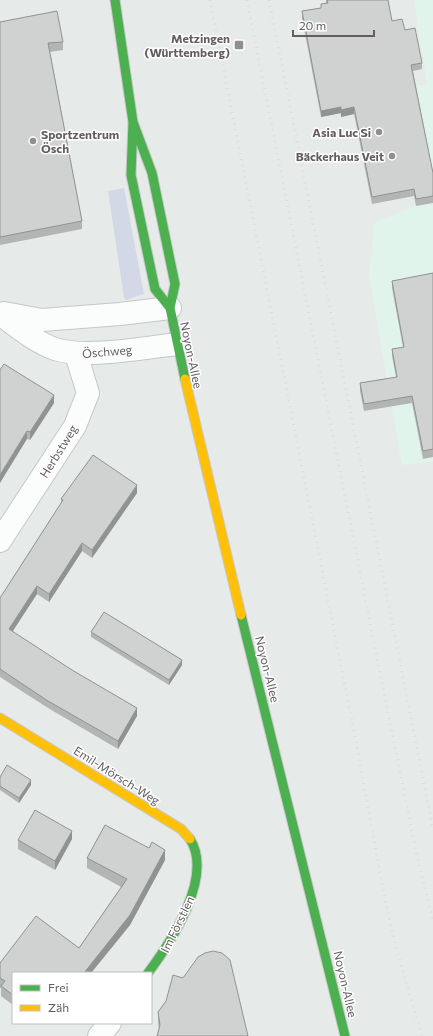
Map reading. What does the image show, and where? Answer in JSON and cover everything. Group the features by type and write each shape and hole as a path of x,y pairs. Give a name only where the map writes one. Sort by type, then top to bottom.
{"main road":[{"name":"Noyon-Allee","path":"115,0 133,122 131,175 156,289 170,308"},
{"name":"Noyon-Allee","path":"133,122 152,173 170,262 174,284 170,308 177,344 225,548 345,1036"},
{"name":"Emil-Mörsch-Weg","path":"0,718 181,829 192,839 198,858 198,872"},
{"name":"Im Förstlen","path":"149,972 163,953 194,890 198,872"}],"street":[{"name":"Öschweg","path":"0,313 42,320 120,314 170,308"},
{"name":"Öschweg","path":"0,313 36,339 54,349 76,354 177,344"},
{"name":"Herbstweg","path":"0,541 75,426 88,393 76,354"},
{"path":"99,1036 109,1024"}],"shaded area":[{"path":"414,0 433,0 433,194 413,87 427,84"},
{"path":"124,188 144,294 126,300 124,298 108,191"},
{"path":"433,199 433,461 402,465 369,276 374,223"}],"building":[{"path":"327,0 388,0 392,21 402,19 405,30 415,28 422,63 411,65 433,173 433,196 416,199 414,189 372,197 354,107 341,110 341,107 321,111 302,11 321,8 321,4 328,3"},
{"name":"Sportzentrum Ösch","path":"57,11 63,42 48,43 82,221 0,237 0,22"},
{"path":"433,273 433,449 423,451 412,396 364,404 360,383 397,377 392,349 404,347 392,281"},
{"path":"4,364 54,395 30,432 27,431 0,475 0,370"},
{"path":"93,455 137,485 92,550 82,543 49,594 37,586 9,629 72,670 137,708 118,741 48,701 0,669 0,598 63,500 61,499"},
{"path":"104,612 182,660 169,680 91,632"},
{"path":"7,765 31,780 19,798 0,786 0,777"},
{"path":"35,810 72,831 55,861 18,840"},
{"path":"105,825 149,848 152,842 165,850 130,915 85,972 12,972 12,994 1,986 5,981 0,978 0,963 36,916 79,948 127,879 87,858"},
{"path":"213,951 222,953 230,960 248,1036 157,1036 160,1025 158,1012 166,1001 173,975 183,978 198,957"}],"railway":[{"path":"210,0 357,747 384,895 394,940 422,1036"},
{"path":"247,0 416,851 433,921"},
{"path":"269,0 433,829"}],"traffic: fast":[{"path":"115,0 133,122 131,175 155,289 170,308"},
{"path":"133,122 152,173 175,284 170,308 185,379"},
{"path":"241,615 345,1036"},
{"path":"149,972 178,927 187,909 193,890 197,872 196,854 190,839"}],"traffic: slow":[{"path":"185,379 241,615"},
{"path":"0,718 181,829 190,839"}],"place":[{"name":"Metzingen (Württemberg)","path":"239,45"},
{"name":"Asia Luc Si","path":"379,132"},
{"name":"Sportzentrum Ösch","path":"33,141"},
{"name":"Bäckerhaus Veit","path":"392,156"}]}
